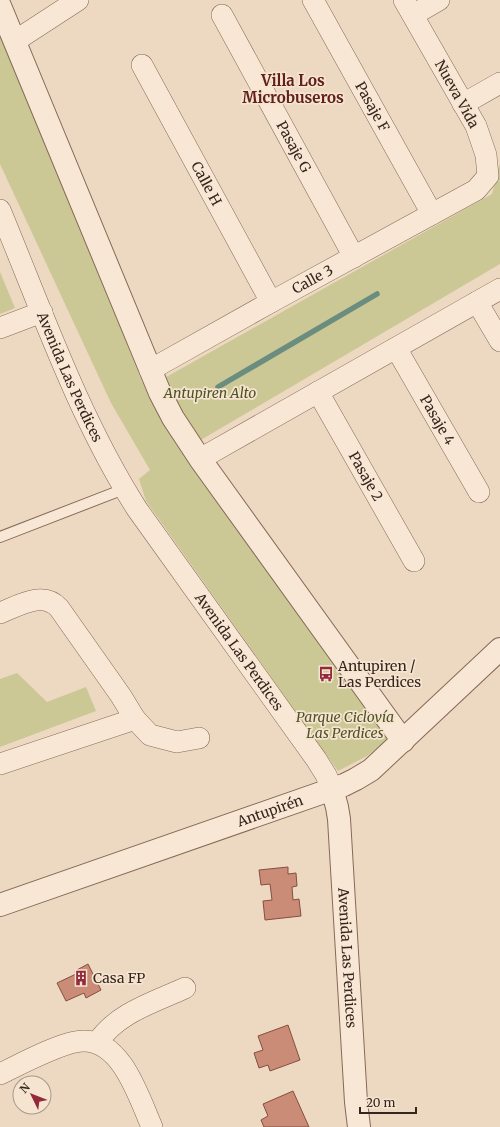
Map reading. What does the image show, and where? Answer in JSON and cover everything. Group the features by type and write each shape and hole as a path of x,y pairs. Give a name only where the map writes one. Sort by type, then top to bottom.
{"street":[{"path":"15,40 78,0"},
{"name":"Pasaje F","path":"313,0 432,214"},
{"path":"408,8 439,0"},
{"path":"0,6 150,370 173,418 200,459 403,740"},
{"name":"Nueva Vida","path":"408,8 476,126 486,155 488,176 476,190"},
{"name":"Pasaje G","path":"222,15 354,257"},
{"name":"Calle H","path":"142,65 271,302"},
{"path":"464,104 500,83"},
{"name":"Calle 3","path":"150,370 476,190"},
{"name":"Avenida Las Perdices","path":"0,210 94,433 114,472 136,509 316,759 326,774 332,789 339,820 355,1094 359,1127"},
{"path":"200,459 500,289"},
{"path":"477,302 500,341"},
{"path":"0,328 42,312"},
{"name":"Pasaje 4","path":"396,348 479,492"},
{"name":"Pasaje 2","path":"318,392 414,561"},
{"path":"0,613 40,599 52,602 59,608 120,696 134,719 150,735 177,742 199,738"},
{"name":"Antupirén","path":"0,905 332,789 356,779 371,770 500,649"},
{"path":"0,764 134,719"},
{"path":"97,1043 103,1034 121,1018 185,988"},
{"path":"0,1074 73,1042 82,1041 97,1043 115,1056 128,1073 152,1127"}],"lane":[{"path":"0,537 124,489"}],"green space":[{"name":"Parque Ciclovía Las Perdices","path":"0,11 20,73 142,382 163,421 393,735 367,756 338,771 146,501 139,479 150,470 111,403 0,164"},
{"name":"Antupiren Alto","path":"500,163 500,264 199,441 161,380 492,194"},
{"path":"0,272 15,308 0,314"},
{"path":"17,673 47,702 86,687 96,711 0,747 0,679"}],"building":[{"path":"288,867 288,874 296,873 297,886 292,887 293,900 299,899 301,916 265,920 263,901 272,900 270,884 261,885 259,870"},
{"name":"Casa FP","path":"88,964 101,990 86,998 84,993 66,1001 57,983 76,974 75,971"},
{"path":"288,1025 300,1060 270,1071 268,1065 259,1068 254,1053 263,1050 258,1036"},
{"path":"293,1091 309,1127 264,1127 261,1120 268,1116 263,1104"}],"waterway":[{"path":"218,387 377,294"}],"place":[{"name":"Antupiren / Las Perdices","path":"326,674"},
{"name":"Casa FP","path":"81,978"}],"district":[{"name":"Villa Los Microbuseros","path":"293,90"}]}
